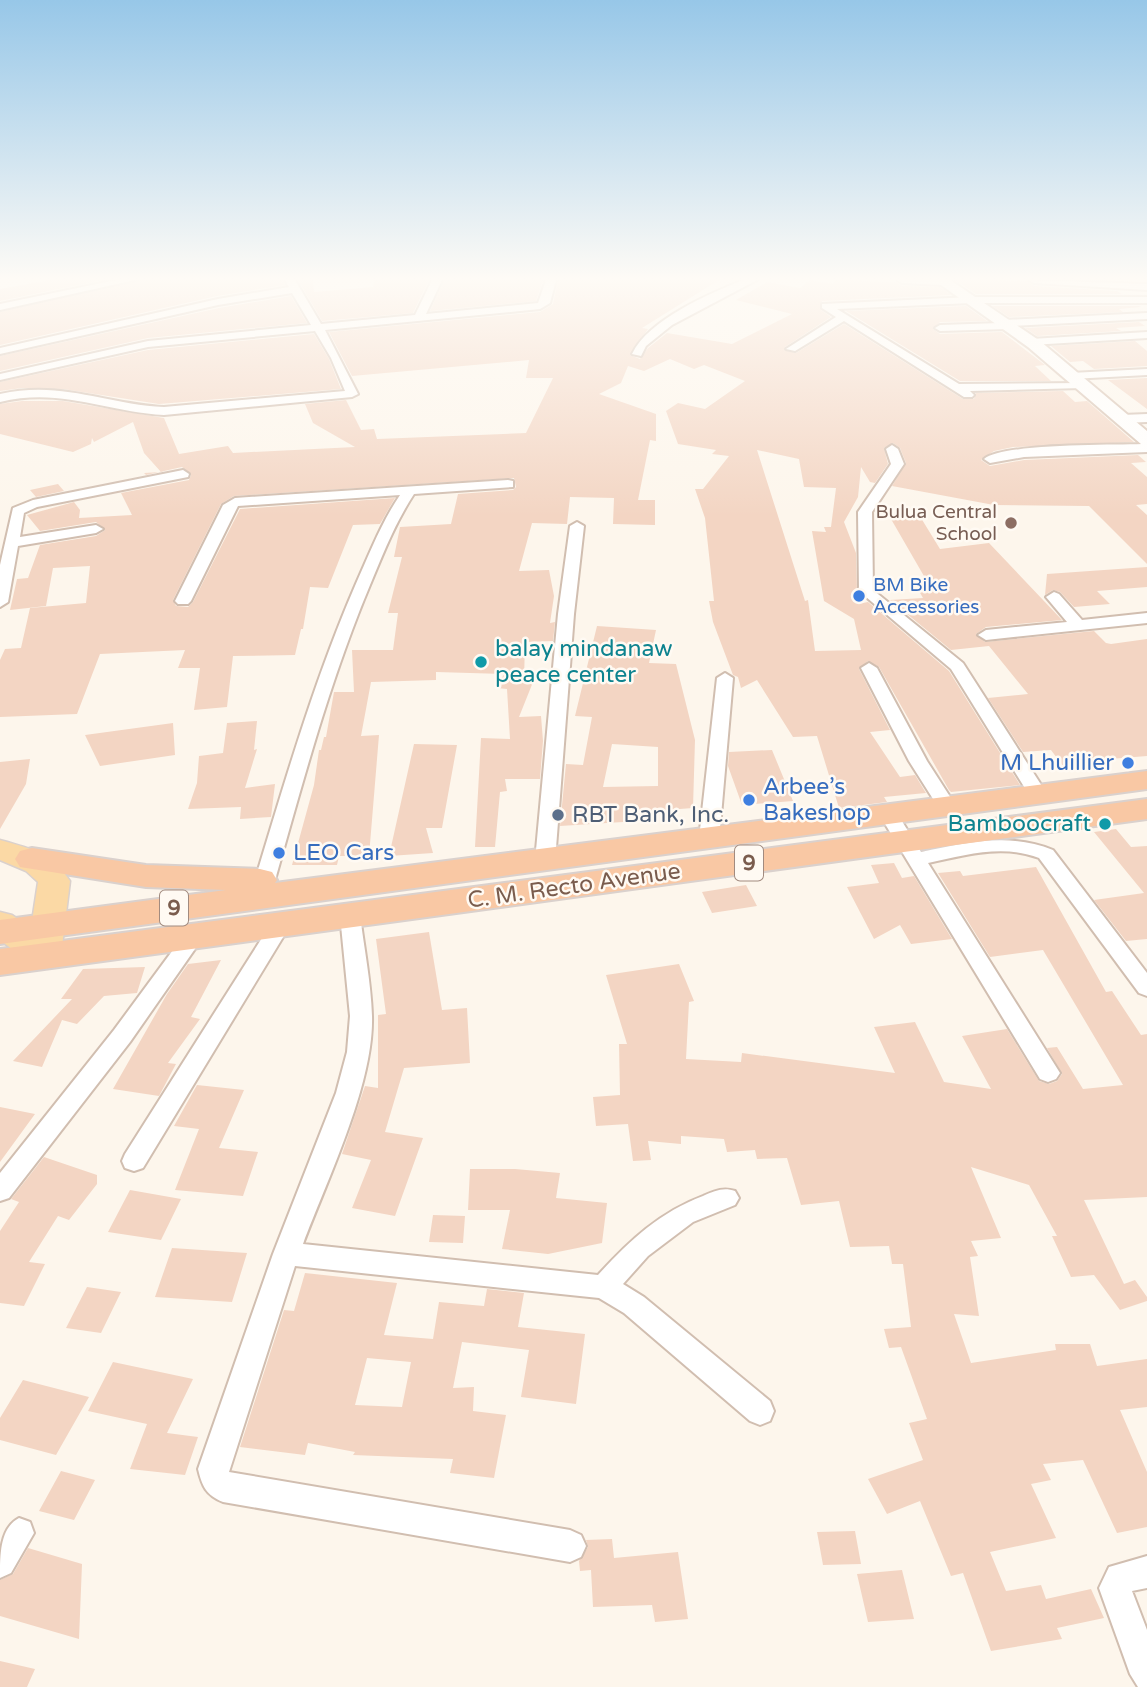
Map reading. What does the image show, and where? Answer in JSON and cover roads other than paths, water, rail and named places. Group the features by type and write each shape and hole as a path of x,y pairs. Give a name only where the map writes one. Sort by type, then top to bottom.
{"highway":[{"name":"C. M. Recto Avenue","path":"2,937 45,941 194,936 281,924 345,900 545,861 709,839 903,838 947,806 1147,780"},
{"path":"1051,793 1085,817"},
{"name":"C. M. Recto Avenue","path":"45,941 345,900 1147,808"},
{"path":"32,859 146,876 265,880 345,900"}],"main road":[{"path":"1051,359 1147,440"},
{"path":"0,850 32,859 48,872 54,881 45,941"}],"street":[{"path":"0,377 80,359"},
{"path":"0,398 38,390 64,392 116,406 162,411 352,394 335,359"},
{"path":"907,359 968,395"},
{"path":"953,388 1077,380 1147,372"},
{"path":"1122,419 1147,418"},
{"path":"990,459 1024,453 1147,448"},
{"path":"892,449 898,464 865,512 866,591 957,666 1051,793"},
{"path":"0,602 18,511 25,507 183,474"},
{"path":"183,601 230,505 235,502 508,484"},
{"path":"265,880 296,773 344,629 392,517 410,490"},
{"path":"545,861 566,614 578,526"},
{"path":"11,543 96,529"},
{"path":"1054,597 1078,625"},
{"path":"986,635 1147,618"},
{"path":"869,668 918,761 947,806"},
{"path":"709,839 725,678"},
{"path":"903,838 1021,844 1046,854 1147,988"},
{"path":"903,838 1048,1073"},
{"path":"345,900 361,1016 358,1052 348,1093 286,1254 213,1469 216,1481 223,1487 570,1546"},
{"path":"134,1161 281,924"},
{"path":"0,1191 122,1036 194,936"},
{"path":"604,1287 639,1248 684,1214 726,1198"},
{"path":"286,1254 604,1287 634,1305 760,1411"},
{"path":"0,1562 19,1532"},
{"path":"1147,1572 1120,1578 1115,1588 1147,1674"}],"place":[{"name":"Bulua Central School","path":"1011,523"},
{"name":"BM Bike Accessories","path":"859,596"},
{"name":"balay mindanaw peace center","path":"481,662"},
{"name":"M Lhuillier","path":"1128,763"},
{"name":"Arbee’s Bakeshop","path":"749,800"},
{"name":"RBT Bank, Inc.","path":"558,815"},
{"name":"Bamboocraft","path":"1105,824"},
{"name":"LEO Cars","path":"279,853"}]}
